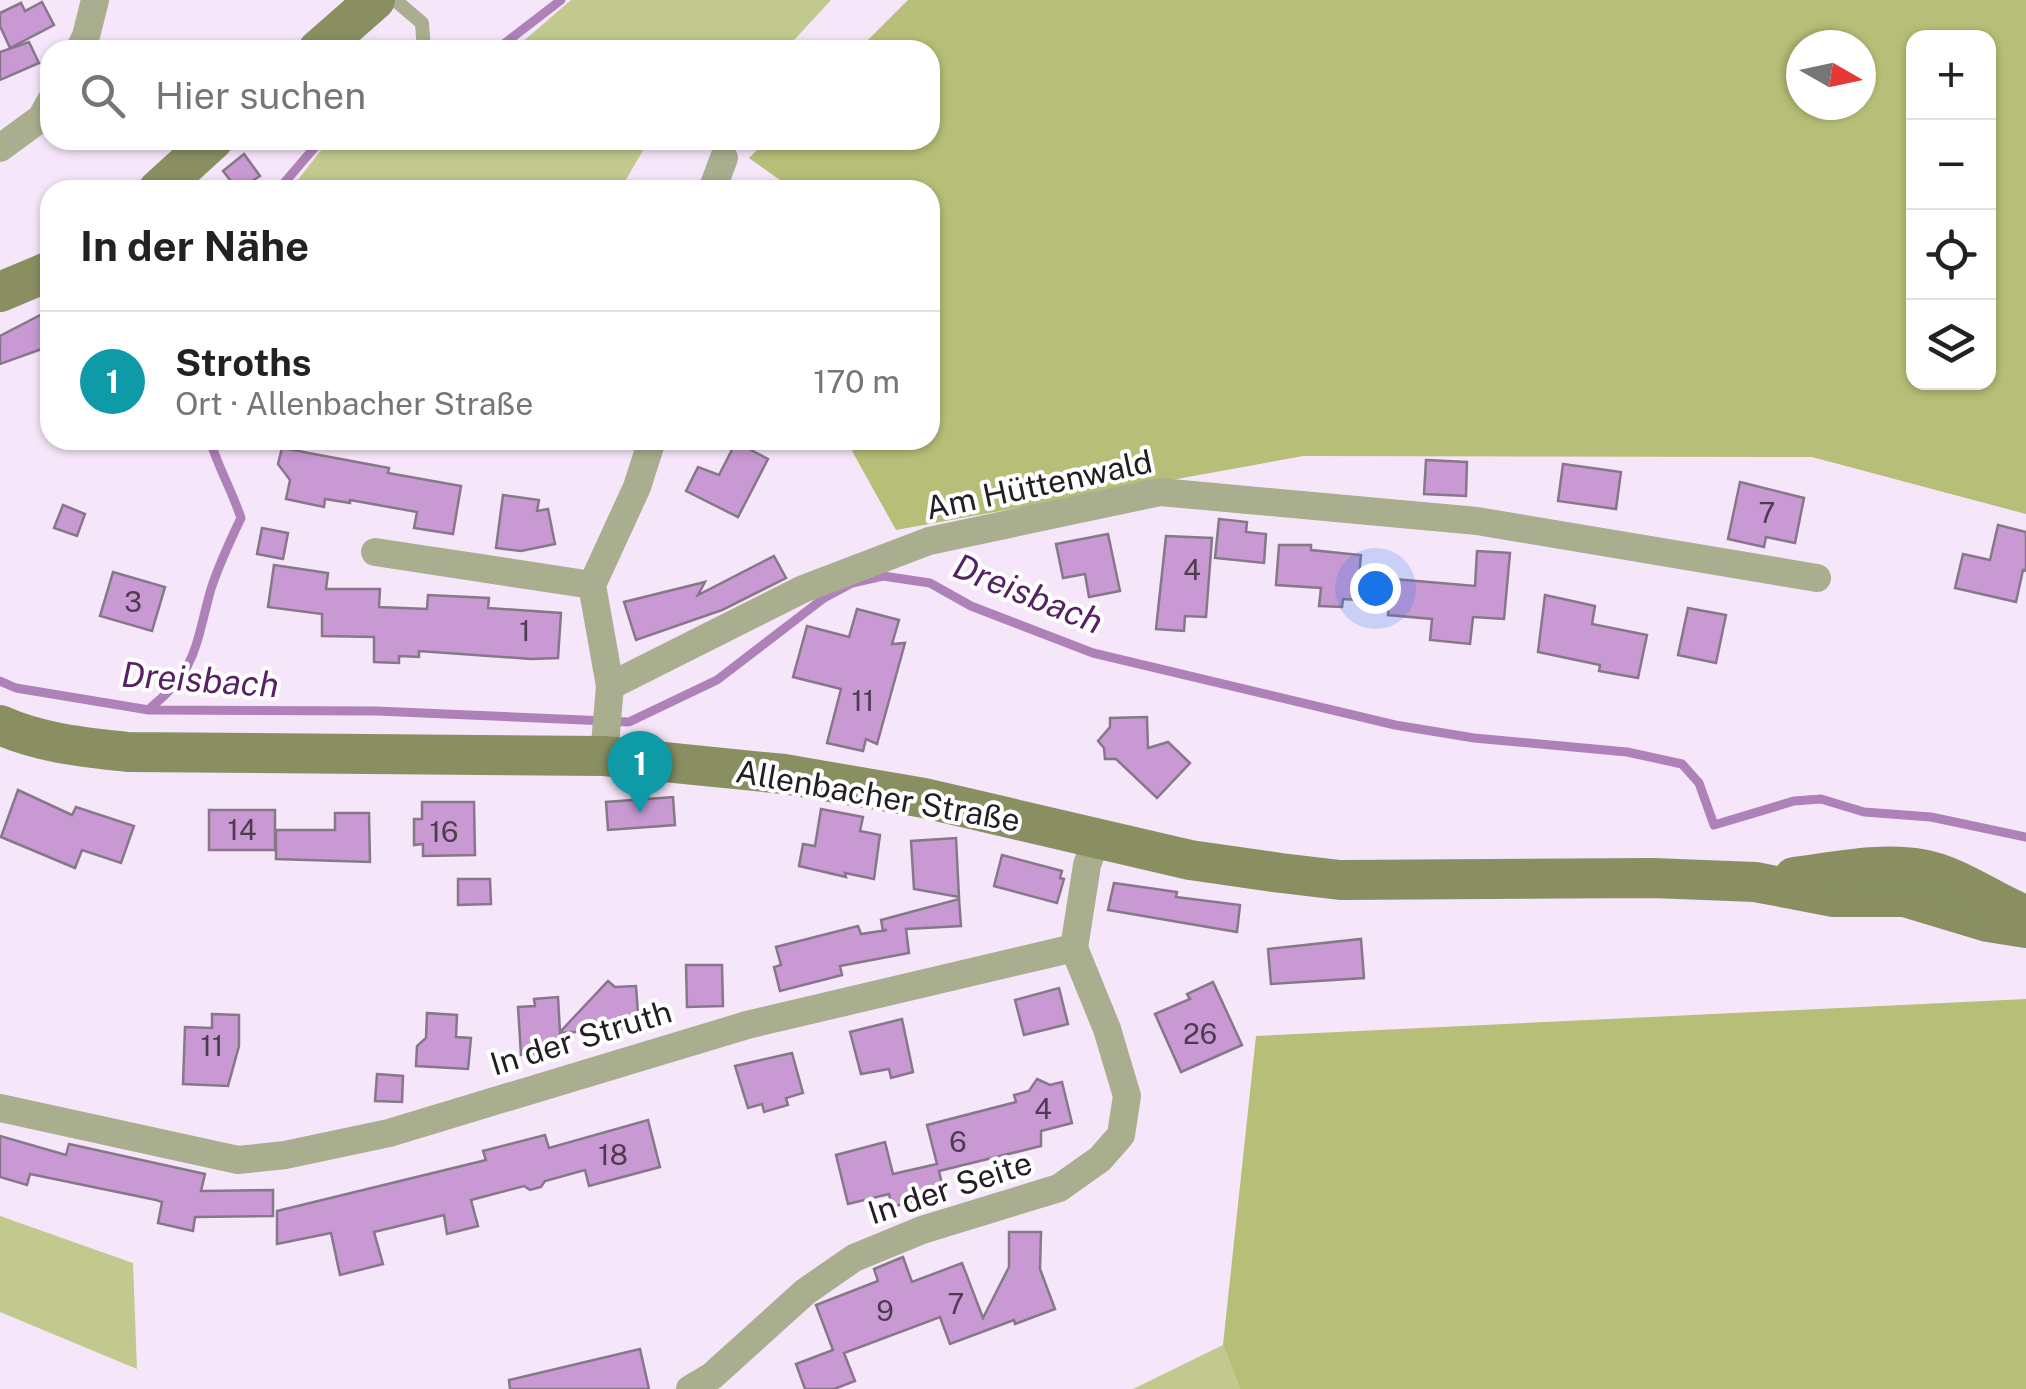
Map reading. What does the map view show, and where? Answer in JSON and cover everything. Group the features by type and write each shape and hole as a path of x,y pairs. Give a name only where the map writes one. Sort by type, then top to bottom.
{"main road":[{"path":"329,40 375,0"},
{"path":"169,180 202,150"},
{"path":"0,292 40,275"},
{"name":"Allenbacher Straße","path":"0,725 38,738 127,752 604,745 924,798 1190,860 1340,880 1654,878 1755,882 1834,896 1905,897 1988,922 2026,928"},
{"name":"Allenbacher Straße","path":"1755,882 1849,868 1922,870 1975,889 2026,916"}],"street":[{"path":"84,40 95,0"},
{"path":"0,148 40,119"},
{"path":"716,180 724,158"},
{"path":"604,745 608,696 592,586 649,450"},
{"name":"Am Hüttenwald","path":"608,696 803,589 929,541 1160,492 1477,522 1817,578"},
{"path":"375,552 592,586"},
{"path":"1074,948 1087,865 1096,840"},
{"name":"In der Struth","path":"0,1108 238,1160 285,1154 389,1133 747,1025 1074,948"},
{"name":"In der Seite","path":"690,1389 712,1376 805,1292 854,1258 922,1230 1058,1188 1100,1159 1121,1135 1127,1096 1107,1029 1074,948"}],"lane":[{"path":"395,0 422,24 423,40"}],"green space":[{"path":"571,0 831,0 794,40 525,40"},
{"path":"908,0 2026,0 2026,514 1812,457 1303,456 896,530 852,451 940,450 940,180 780,180 749,158 757,150 940,150 940,40 868,40"},
{"path":"321,150 643,150 626,180 298,180"},
{"path":"2026,999 2026,1389 1240,1389 1223,1345 1256,1036"},
{"path":"0,1216 133,1263 137,1369 0,1312"},
{"path":"1223,1345 1240,1389 1133,1389"}],"building":[{"path":"42,2 54,25 10,48 0,26 0,13 21,3 25,11"},
{"path":"29,42 39,63 0,80 0,52"},
{"path":"244,154 260,176 254,180 230,180 223,171"},
{"path":"40,315 40,350 0,364 0,336"},
{"path":"282,450 293,450 461,486 453,534 414,528 417,512 350,500 325,499 324,507 286,499 290,480 278,464"},
{"path":"732,450 751,450 768,459 738,517 686,491 698,467 719,475"},
{"path":"1426,460 1467,462 1466,496 1424,494"},
{"path":"1563,464 1621,472 1616,509 1558,501"},
{"path":"1740,482 1804,498 1795,543 1766,537 1764,547 1728,539"},
{"path":"503,495 539,500 537,511 548,509 555,544 521,551 496,548"},
{"path":"63,505 85,514 77,536 54,528"},
{"path":"1219,519 1247,522 1246,532 1266,534 1264,563 1215,558"},
{"path":"1998,525 2026,532 2026,571 2023,570 2016,602 1955,588 1963,554 1990,560"},
{"path":"262,528 288,533 283,559 257,554"},
{"path":"1108,534 1120,591 1089,597 1085,574 1063,578 1056,544"},
{"path":"1166,536 1212,538 1206,617 1185,616 1184,631 1156,629"},
{"path":"1279,545 1311,545 1311,550 1361,555 1359,576 1475,586 1477,551 1510,553 1504,619 1473,617 1470,644 1430,640 1432,619 1388,615 1389,602 1343,599 1342,607 1319,606 1321,588 1276,585"},
{"path":"774,556 786,578 722,610 636,640 624,602 705,582 698,595"},
{"path":"274,565 328,573 326,589 380,589 379,607 427,609 428,595 489,598 488,608 561,613 558,658 419,651 419,657 399,656 399,663 374,662 374,637 322,636 322,614 268,607"},
{"path":"113,572 165,587 152,631 100,616"},
{"path":"1545,595 1595,606 1592,624 1647,635 1638,678 1599,671 1600,665 1538,652"},
{"path":"1688,608 1726,615 1716,663 1678,655"},
{"path":"857,609 899,620 892,644 905,643 877,744 866,739 863,751 827,743 841,689 793,677 807,626 849,637"},
{"path":"1147,717 1148,748 1168,742 1190,763 1157,798 1116,759 1105,759 1104,748 1098,741 1110,727 1110,718"},
{"path":"18,790 72,815 76,807 134,826 121,863 82,850 75,868 1,837"},
{"path":"673,797 675,825 608,830 606,802"},
{"path":"422,802 474,802 475,855 423,856 423,844 414,845 414,819 422,819"},
{"path":"821,809 863,817 860,831 880,835 874,879 799,866 803,844 815,846"},
{"path":"209,810 275,810 275,850 209,850"},
{"path":"335,813 369,813 370,862 276,859 276,830 335,830"},
{"path":"956,838 959,897 914,889 911,841"},
{"path":"1002,855 1062,871 1060,878 1064,879 1057,903 994,886"},
{"path":"458,879 490,879 491,904 458,905"},
{"path":"1114,883 1177,892 1176,897 1240,905 1237,932 1108,910"},
{"path":"959,899 961,926 906,929 909,953 840,966 842,975 780,991 774,967 781,965 776,947 858,926 861,934 883,931 881,920"},
{"path":"1361,939 1364,978 1271,984 1268,949"},
{"path":"686,965 722,965 723,1006 687,1007"},
{"path":"608,981 615,987 636,986 639,1028 560,1033 562,1052 521,1055 518,1007 535,1006 534,999 558,997 560,1032"},
{"path":"1213,982 1242,1045 1181,1072 1155,1014 1190,999 1187,994"},
{"path":"1059,988 1068,1024 1024,1035 1015,1000"},
{"path":"427,1013 457,1015 456,1037 471,1038 468,1069 416,1066 417,1046 426,1038"},
{"path":"212,1014 239,1015 239,1046 228,1086 183,1084 185,1027 212,1028"},
{"path":"902,1019 913,1072 891,1078 889,1069 861,1074 850,1032"},
{"path":"792,1053 803,1093 786,1098 788,1105 764,1112 762,1104 748,1108 735,1066"},
{"path":"377,1074 403,1076 402,1102 375,1101"},
{"path":"1037,1079 1050,1085 1062,1082 1072,1123 1041,1131 1041,1146 939,1171 944,1193 892,1207 889,1194 848,1204 836,1155 885,1142 893,1174 937,1164 927,1125 1016,1102 1014,1095 1029,1091"},
{"path":"648,1120 660,1167 589,1186 585,1170 545,1181 541,1187 530,1190 524,1186 471,1200 478,1226 447,1234 444,1215 374,1232 383,1264 340,1275 331,1233 277,1244 277,1211 486,1160 483,1151 545,1135 549,1148"},
{"path":"0,1136 66,1155 69,1144 205,1174 201,1191 273,1190 273,1216 195,1217 193,1231 158,1223 162,1202 156,1200 30,1174 27,1185 0,1177"},
{"path":"1009,1232 1041,1232 1040,1269 1055,1309 950,1344 940,1317 844,1353 855,1381 834,1389 805,1389 796,1364 833,1350 816,1305 878,1281 874,1269 903,1257 912,1282 962,1263 983,1318 1009,1267"},
{"path":"640,1349 649,1389 510,1389 509,1380"}],"waterway":[{"path":"509,40 561,0"},
{"path":"287,180 312,150"},
{"path":"149,709 186,669 214,580 241,518 214,450"},
{"name":"Dreisbach","path":"0,681 16,688 149,710 376,711 629,722 717,680 824,598 852,583 883,576 930,583 971,606 1093,653 1395,725 1474,738 1627,752 1682,764 1699,783 1714,825 1794,801 1821,799 1864,812 1931,817 2026,837"}],"place":[{"name":"Stroths","path":"640,813"}]}
